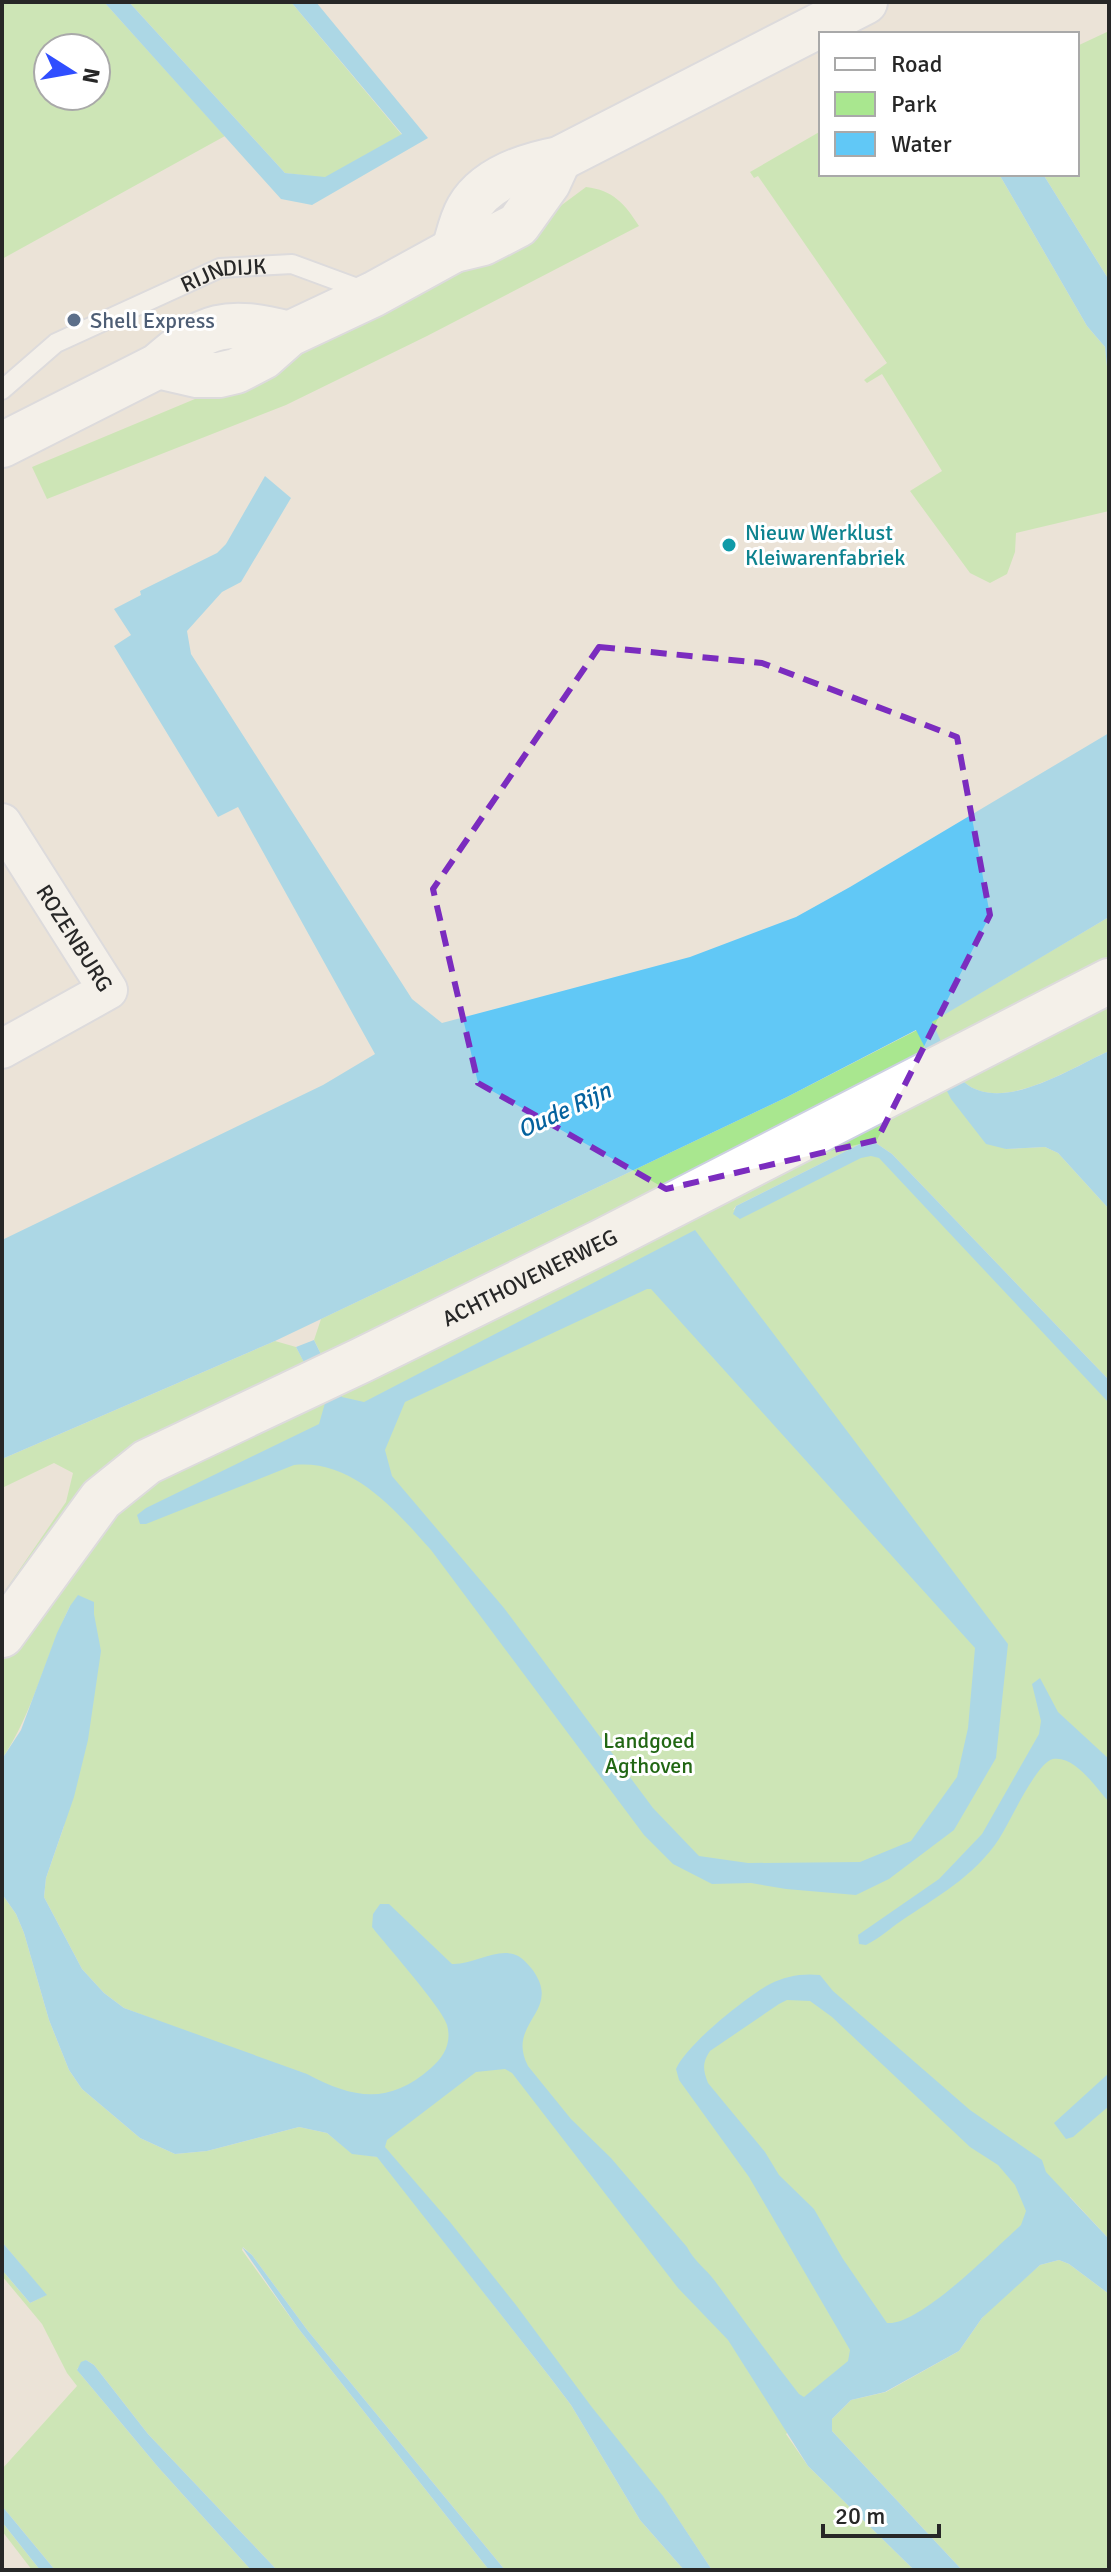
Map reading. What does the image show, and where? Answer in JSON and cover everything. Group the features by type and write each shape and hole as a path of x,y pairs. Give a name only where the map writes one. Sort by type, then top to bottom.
{"street":[{"path":"2,445 158,366 197,375 236,371 263,357 289,334 374,294 454,250 468,209 483,191 527,165 559,159 865,2"},
{"name":"ROZENBURG","path":"2,823 108,990 2,1049"},
{"name":"ACHTHOVENERWEG","path":"2,1635 101,1499 147,1462 603,1241 1109,981"}],"lane":[{"name":"RIJNDIJK","path":"2,390 56,343 220,268 292,264 374,294"}],"highlighted area":[{"path":"599,647 762,663 957,737 990,915 877,1140 666,1189 478,1083 433,889"}],"green space":[{"path":"2,2 104,2 225,136 2,259"},
{"path":"129,2 291,2 402,135 325,178 285,173"},
{"path":"1109,31 1109,280 1044,176 1079,176 1079,45"},
{"path":"819,132 819,176 1000,176 1087,326 1105,347 1109,386 1109,511 1016,533 1015,552 1007,574 990,583 970,573 910,491 942,471 882,374 867,383 864,380 887,363 758,176 754,178 750,172"},
{"path":"586,187 604,191 617,199 639,226 286,405 47,499 32,467 250,376 520,236"},
{"path":"1109,917 1109,1051 1017,1091 979,1091 964,1082 950,1063 931,1022"},
{"name":"Landgoed Agthoven","path":"917,1030 945,1089 1006,1149 1045,1147 1058,1153 1109,1209 1109,1380 892,1154 873,1141 866,1141 733,1210 871,1143 1109,1395 1109,2239 1070,2197 786,2434 808,2466 914,2570 712,2570 668,2504 386,2149 331,2087 124,2008 104,1993 82,1969 44,1897 46,1878 64,1826 70,1606 23,1722 2,1759 2,1595 66,1502 73,1473 54,1463 2,1488 2,1459 275,1341 296,1347 324,1400 340,1392 314,1340 321,1319 787,1097"},
{"path":"2,1894 24,1933 49,2020 69,2070 82,2089 140,2138 175,2154 207,2151 299,2127 327,2133 352,2153 378,2157 571,2405 640,2520 684,2570 505,2570 308,2331 243,2247 242,2250 298,2328 489,2570 277,2570 148,2434 94,2365 86,2360 77,2369 82,2376 158,2467 251,2570 55,2570 2,2506 2,2469 77,2386 42,2324 2,2276 2,2270 30,2303 46,2295 2,2242"},
{"path":"1059,2260 1109,2294 1109,2570 962,2570 832,2431 832,2419 851,2400 886,2392 959,2351 997,2302 1040,2265"},
{"path":"2,2522 40,2570 32,2570 2,2531"}],"water":[{"path":"104,2 129,2 285,173 325,177 402,134 291,2 316,2 428,138 312,205 281,199"},
{"path":"1000,176 1044,176 1109,280 1109,386 1105,347 1087,326"},
{"name":"Oude Rijn","path":"265,476 291,498 241,582 222,592 187,631 191,654 412,999 442,1023 690,957 796,917 1109,733 1109,917 932,1022 960,1077 980,1091 1017,1091 1058,1076 1109,1051 1109,1209 1058,1153 1045,1147 1006,1149 986,1144 951,1099 916,1030 787,1097 275,1341 2,1459 2,1240 323,1085 375,1054 238,807 218,817 114,646 131,635 114,609 141,595 140,591 217,553 226,544"},
{"path":"866,1141 873,1141 892,1154 1109,1380 1109,1403 879,1158 861,1158 740,1219 733,1214 736,1206"},
{"path":"695,1230 1008,1644 996,1758 954,1830 889,1879 856,1895 751,1883 712,1884 673,1864 644,1835 431,1550 388,1504 354,1479 315,1465 294,1465 140,1524 137,1515 146,1508 319,1424 325,1403 296,1347 314,1340 342,1397 364,1402","holes":["651,1289 975,1648 968,1728 957,1777 911,1841 860,1862 748,1863 699,1856 653,1808 504,1608 392,1476 385,1450 405,1402"]},
{"path":"78,1595 94,1602 101,1651 88,1740 74,1797 46,1878 44,1897 82,1969 104,1993 124,2008 307,2074 340,2089 356,2093 386,2093 416,2080 431,2068 446,2049 448,2038 447,2025 436,2005 372,1927 373,1914 380,1904 389,1904 452,1964 506,1953 519,1956 532,1969 542,1996 523,2038 528,2066 571,2119 611,2158 687,2247 804,2397 848,2361 850,2350 749,2177 679,2080 676,2069 704,2035 770,1984 794,1976 820,1975 833,1991 970,2110 1042,2160 1046,2172 1109,2239 1109,2294 1069,2264 1059,2260 1040,2265 982,2318 959,2351 885,2392 851,2400 832,2419 832,2431 962,2570 914,2570 808,2466 728,2340 678,2288 512,2073 505,2069 476,2072 387,2140 385,2147 516,2305 663,2496 712,2570 684,2570 640,2520 571,2405 377,2157 352,2154 327,2133 299,2127 207,2151 175,2154 140,2138 82,2089 69,2070 49,2020 24,1933 2,1894 2,1759 21,1730 70,1606","holes":["787,2000 810,2001 832,2017 970,2147 998,2165 1015,2185 1026,2211 1021,2225 976,2267 937,2299 901,2321 887,2323 843,2259 814,2209 779,2175 765,2152 708,2083 705,2074 710,2051 779,2004"]},
{"path":"1040,1678 1058,1712 1109,1759 1109,1802 1077,1767 1061,1759 1053,1759 1039,1771 999,1839 978,1864 954,1885 876,1940 866,1945 859,1944 858,1935 939,1879 982,1834 1039,1734 1041,1721 1032,1684"},
{"path":"1109,2073 1109,2106 1073,2137 1066,2139 1054,2123"},
{"path":"2,2242 47,2295 30,2303 2,2270"},
{"path":"242,2247 252,2255 308,2331 505,2570 489,2570 298,2328"},
{"path":"86,2360 94,2365 148,2434 277,2570 251,2570 158,2467 77,2370"},
{"path":"2,2506 55,2570 40,2570 2,2522"}],"place":[{"name":"Shell Express","path":"74,320"},
{"name":"Nieuw Werklust Kleiwarenfabriek","path":"729,545"}]}
